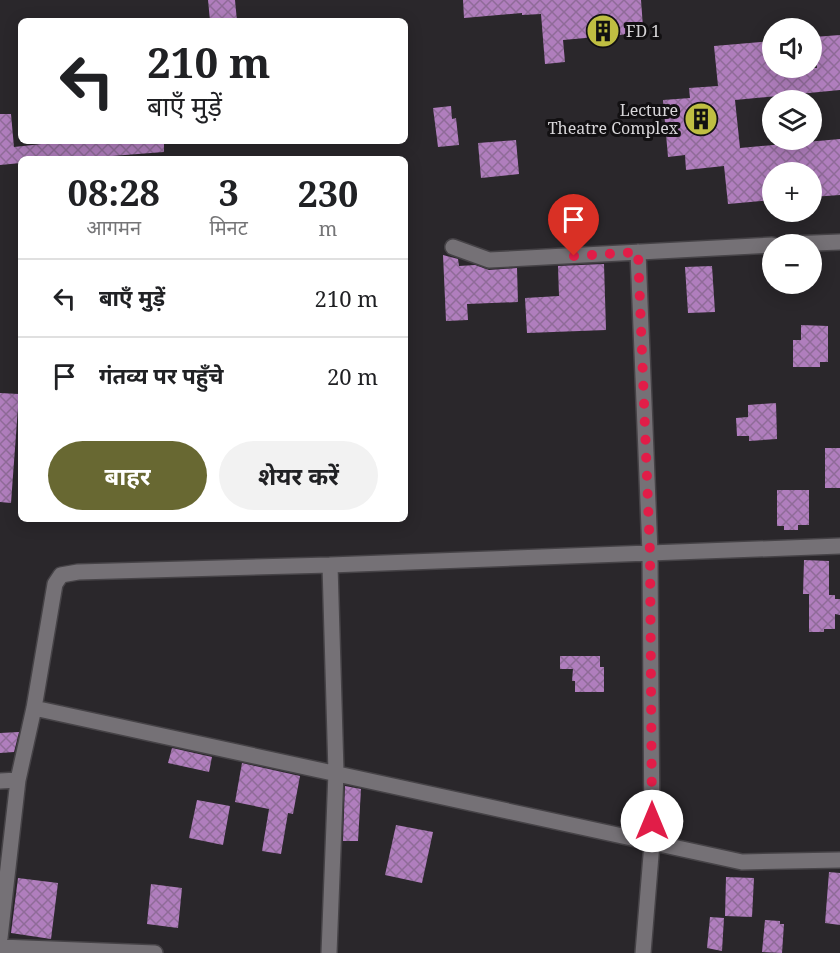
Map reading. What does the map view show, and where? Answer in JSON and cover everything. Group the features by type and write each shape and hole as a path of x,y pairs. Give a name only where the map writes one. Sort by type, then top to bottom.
{"street":[{"path":"822,243 840,242"},
{"path":"453,247 489,260 762,246"},
{"path":"638,252 650,553 652,843 643,953"},
{"path":"0,938 18,780 34,708 55,584 60,575 78,572 840,546"},
{"path":"329,953 336,772 330,565"},
{"path":"34,708 742,862 840,860"},
{"path":"0,781 18,780"},
{"path":"0,946 155,953"}],"building":[{"path":"208,0 235,0 237,18 210,18"},
{"name":"FD 1","path":"463,0 641,0 643,27 640,27 641,33 563,40 565,62 545,64 541,14 522,15 522,13 464,18"},
{"name":"Lecture Theatre Complex","path":"840,35 840,90 762,90 762,97 735,100 740,148 762,146 762,150 822,150 822,141 840,139 840,195 822,196 822,162 762,162 762,201 728,204 724,166 686,170 685,155 668,157 663,100 690,98 689,88 718,86 714,46 762,42 762,78 822,78 822,36"},
{"path":"451,106 452,119 456,118 459,145 438,147 433,108"},
{"path":"0,114 11,114 14,147 42,144 164,144 164,152 112,156 18,156 18,163 0,165"},
{"path":"516,140 519,174 481,178 478,143"},
{"path":"443,255 458,259 459,266 475,265 489,270 517,268 518,302 467,304 468,320 446,321"},
{"path":"604,264 606,330 527,333 525,298 559,296 558,266"},
{"path":"712,266 715,312 688,313 685,267"},
{"path":"801,325 828,326 828,362 820,362 820,367 793,367 793,340 801,340"},
{"path":"0,393 18,394 11,503 0,502"},
{"path":"776,403 777,439 749,441 749,436 737,436 736,418 748,417 748,405"},
{"path":"825,448 840,448 840,488 825,488"},
{"path":"777,490 809,490 809,525 798,525 798,530 784,530 784,526 777,526"},
{"path":"804,560 829,561 829,595 835,595 835,599 840,599 840,615 835,614 835,629 809,632 809,594 803,594"},
{"path":"560,656 600,656 600,667 604,667 604,692 575,692 575,681 572,681 573,669 560,669"},
{"path":"19,732 14,752 0,753 0,733"},
{"path":"172,748 212,757 209,772 168,763"},
{"path":"242,763 300,776 293,814 288,813 281,854 262,851 269,809 235,802"},
{"path":"345,786 361,789 358,841 343,841"},
{"path":"197,800 230,806 223,845 189,838"},
{"path":"396,825 433,832 422,883 385,875"},
{"path":"829,872 840,873 840,925 825,923"},
{"path":"726,877 754,878 752,917 725,916"},
{"path":"18,878 58,883 51,939 11,933"},
{"path":"151,884 182,888 178,928 147,924"},
{"path":"710,917 724,918 722,951 707,948"},
{"path":"765,920 780,921 780,924 784,924 782,953 762,952"}],"place":[{"name":"FD 1","path":"603,31"},
{"name":"Lecture Theatre Complex","path":"701,119"}],"route":[{"path":"574,256 638,252 650,553 652,821"}]}
